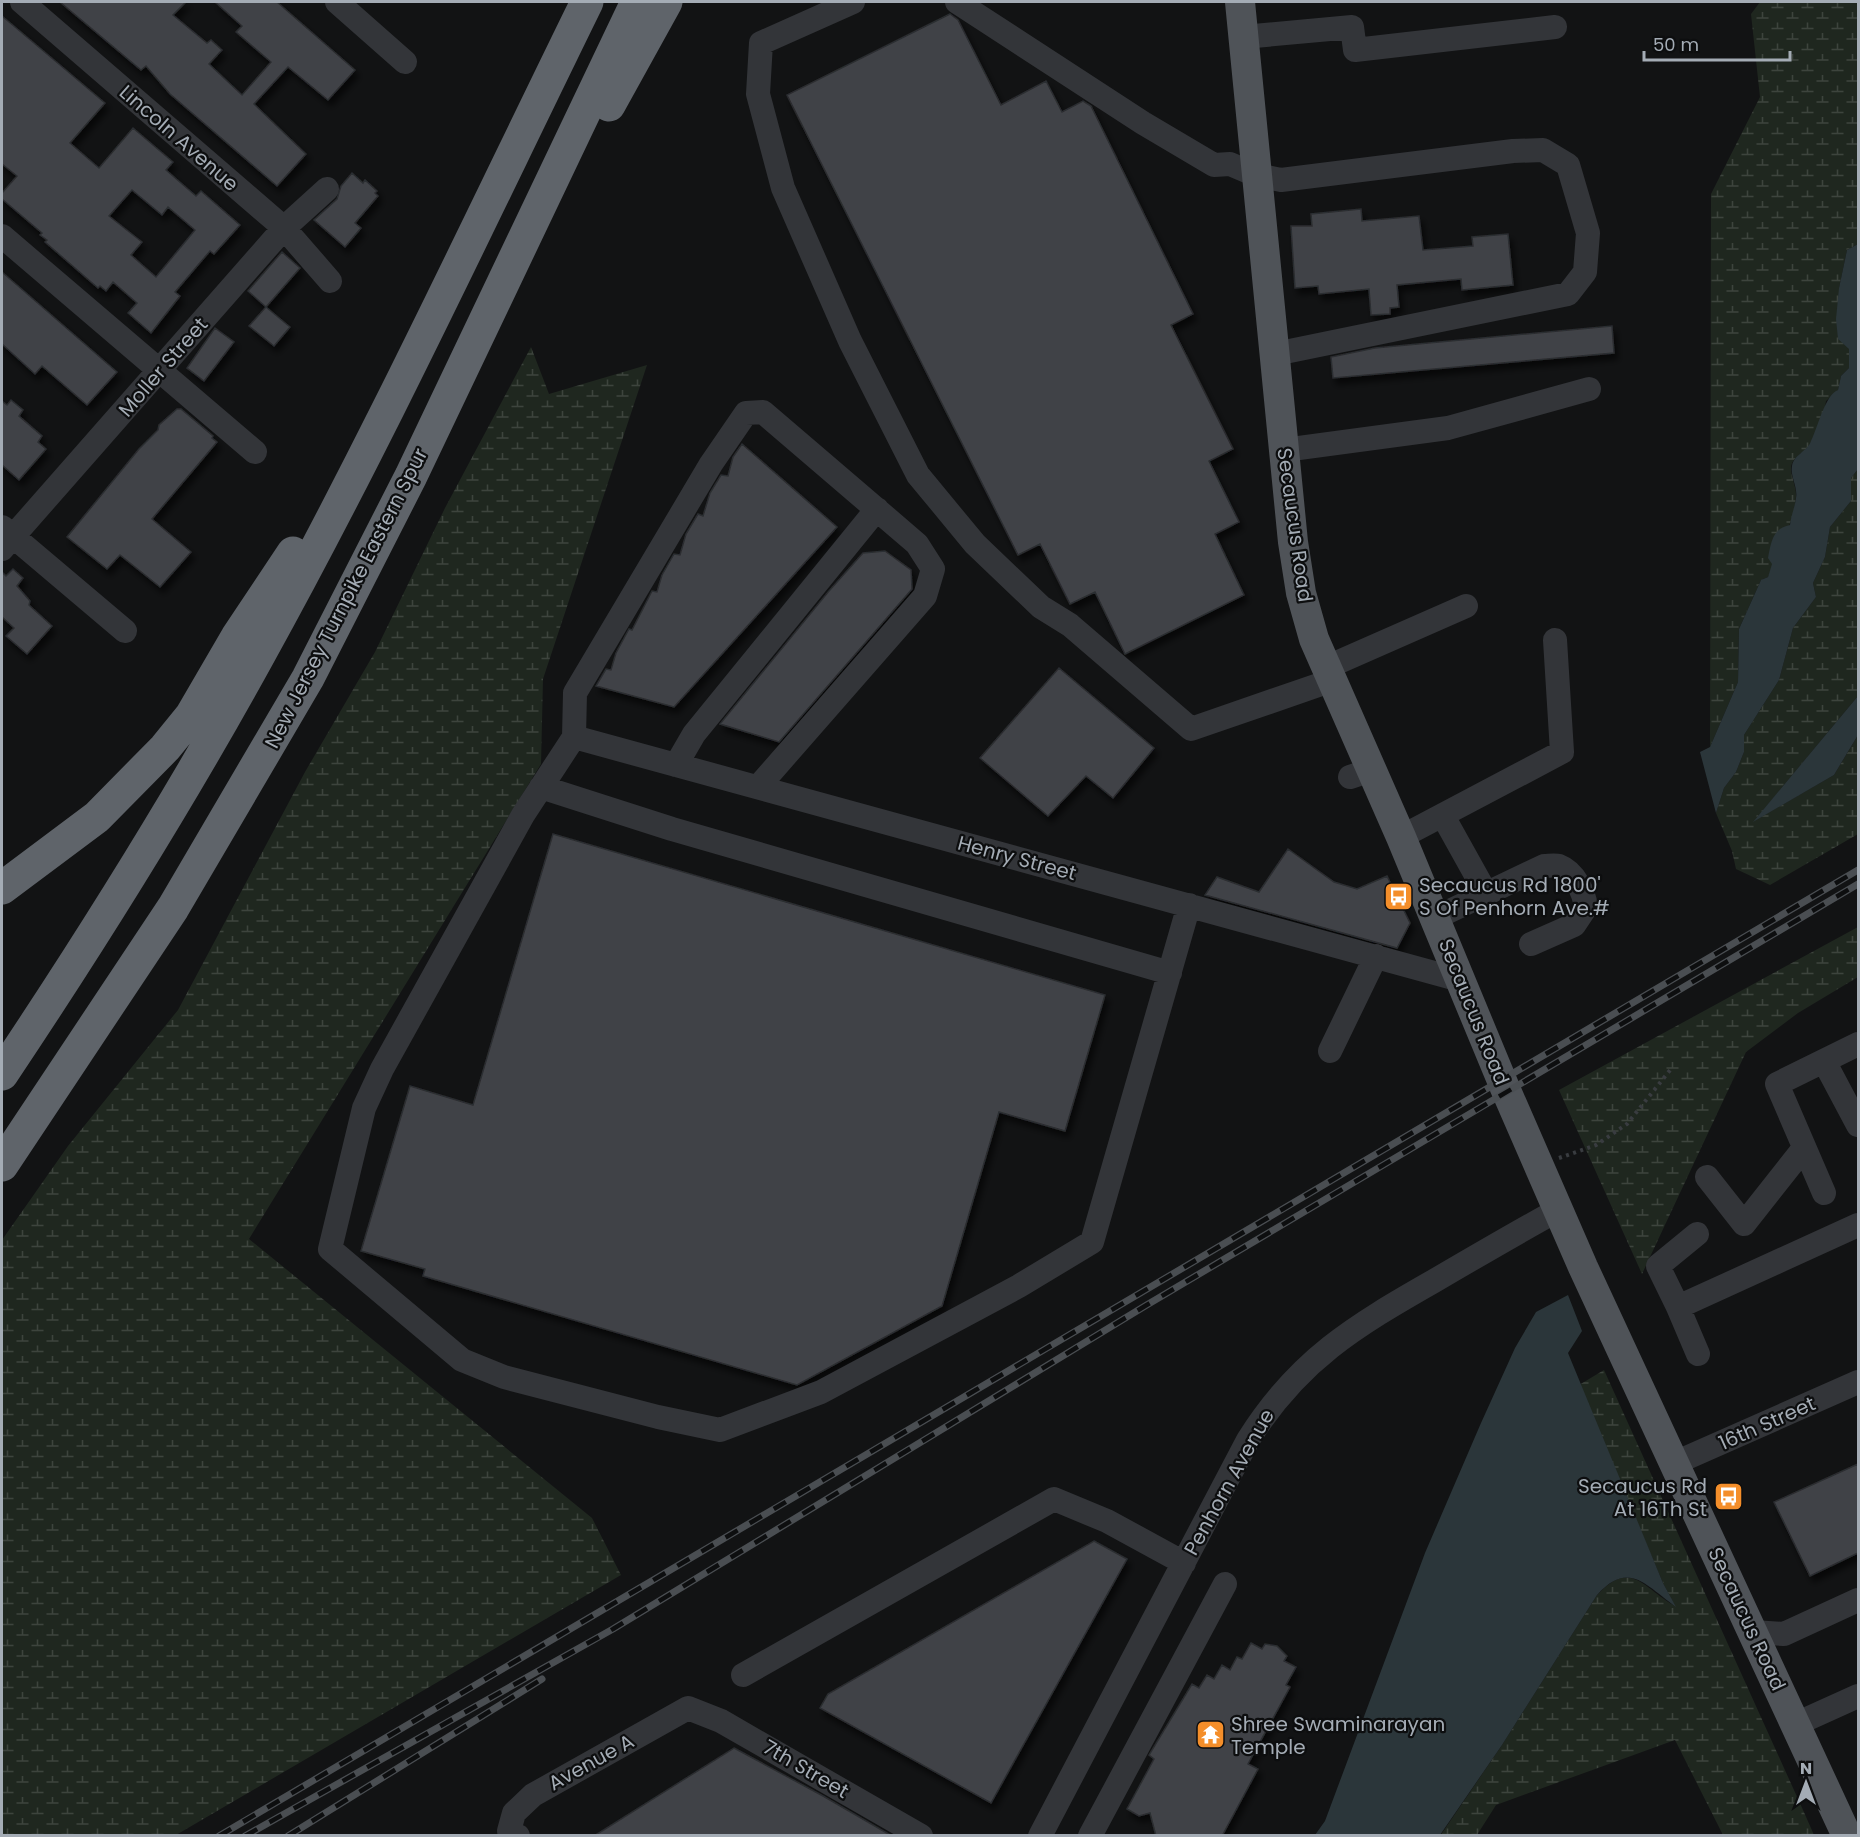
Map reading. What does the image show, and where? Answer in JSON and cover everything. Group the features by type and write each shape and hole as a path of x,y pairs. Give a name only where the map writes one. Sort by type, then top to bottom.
{"highway":[{"path":"2,1074 117,896 214,735 281,615 382,419 587,2"},
{"name":"New Jersey Turnpike Eastern Spur","path":"2,1165 150,945 292,707 377,545 637,2"},
{"path":"536,213 618,92 666,2"},
{"path":"2,888 98,817 134,783 180,731 237,637 382,419"}],"main road":[{"name":"Secaucus Road","path":"1240,2 1293,542 1301,593 1361,774 1401,837 1538,1165 1848,1836"}],"street":[{"name":"Lincoln Avenue","path":"22,2 284,228 330,281"},
{"path":"337,2 405,62"},
{"path":"853,2 761,43 758,94 783,188 850,341 918,475 975,544 1041,607 1070,625 1191,729 1328,674 1466,606"},
{"path":"957,2 1143,123 1214,165 1230,164 1256,175 1281,180 1513,151 1543,150 1568,165 1588,233 1585,272 1568,294 1275,354"},
{"path":"1243,37 1352,27 1355,50 1555,27"},
{"name":"Moller Street","path":"5,537 160,371 284,228 327,189"},
{"path":"2,236 255,452"},
{"path":"1284,450 1448,428 1589,389"},
{"path":"758,787 925,596 933,569 917,544 763,412 746,414 711,464 575,693 574,736 523,815 433,981 381,1069 364,1108 330,1248 462,1360 504,1377 658,1418 720,1430 821,1392 1018,1286 1092,1242 1189,906"},
{"path":"676,765 694,734 877,509"},
{"path":"5,537 125,632"},
{"path":"1401,837 1562,752 1555,640"},
{"name":"Henry Street","path":"574,736 1460,980"},
{"path":"541,787 672,829 1170,973"},
{"path":"1443,816 1487,895"},
{"path":"1435,918 1544,866 1559,866 1574,878 1584,895 1586,907 1574,925 1531,945"},
{"path":"1330,1051 1376,956"},
{"path":"1824,1193 1777,1084 1858,1044"},
{"path":"1824,1061 1858,1125"},
{"path":"1707,1177 1744,1224 1804,1148"},
{"name":"Penhorn Avenue","path":"1040,1836 1257,1426 1276,1400 1310,1363 1361,1323 1558,1209"},
{"path":"1678,1306 1858,1225"},
{"path":"1697,1234 1658,1266 1698,1354"},
{"name":"16th Street","path":"1675,1463 1858,1382"},
{"path":"743,1675 1054,1499 1107,1521 1184,1563"},
{"path":"1090,1836 1225,1584"},
{"path":"1753,1632 1784,1634 1858,1600 1853,1588 1858,1586"},
{"path":"1796,1724 1858,1696"},
{"name":"Avenue A","path":"514,1833 514,1813 532,1795 688,1708"},
{"name":"7th Street","path":"688,1708 721,1721 921,1836"}],"path":[{"path":"1538,1165 1596,1145 1627,1124 1671,1069"}],"green space":[{"path":"1760,2 1858,2 1858,244 1847,250 1839,288 1849,349 1849,368 1841,376 1838,390 1826,401 1816,434 1792,464 1791,471 1796,495 1792,516 1768,577 1761,580 1739,629 1738,682 1710,747 1711,194 1760,97 1751,14"},
{"path":"531,347 549,394 647,365 543,679 541,764 249,1239 592,1518 621,1575 176,1835 2,1836 2,1240 68,1146 178,1010 305,772 375,652 445,508"},
{"path":"1858,469 1858,696 1754,821 1834,775 1858,735 1858,834 1770,885 1736,869 1732,851 1716,813 1724,788 1736,772 1744,752 1744,735 1779,680 1793,628 1816,597 1813,583 1825,557 1830,527 1851,501 1851,478"},
{"path":"1858,927 1858,977 1798,1013 1746,1052 1642,1274 1559,1090"},
{"path":"1604,1370 1814,1835 1723,1835 1675,1740 1496,1805 1477,1835 1440,1836 1502,1745 1597,1595 1609,1584 1628,1577 1637,1580 1675,1606 1663,1583 1579,1385"}],"shaded area":[{"path":"1858,244 1858,469 1851,478 1851,501 1830,527 1825,557 1813,583 1816,597 1793,628 1779,680 1744,735 1744,752 1736,772 1724,788 1716,813 1700,752 1710,747 1738,682 1739,629 1761,580 1768,577 1772,564 1768,558 1772,541 1780,529 1790,525 1796,494 1793,462 1809,445 1829,398 1838,390 1841,376 1849,368 1849,349 1838,339 1836,319 1839,288 1847,250"},
{"path":"1858,696 1858,735 1834,775 1753,822"},
{"path":"1568,1295 1582,1331 1568,1353 1663,1583 1676,1607 1646,1584 1628,1578 1618,1579 1597,1595 1502,1745 1440,1835 1315,1835 1325,1821 1425,1553 1515,1348 1536,1312"}],"building":[{"path":"60,2 186,2 173,15 207,43 211,40 222,50 209,64 242,95 271,62 236,32 242,26 215,2 277,2 355,70 328,100 288,67 254,104 306,154 277,186 170,94 146,66 141,70"},
{"path":"950,14 958,20 1001,105 1046,81 1062,112 1083,101 1091,106 1193,314 1171,325 1233,449 1209,461 1239,522 1215,534 1244,595 1125,654 1095,592 1070,604 1040,544 1018,555 787,95"},
{"path":"2,16 105,103 70,143 99,168 133,128 173,162 166,170 196,196 201,191 240,225 214,254 210,251 175,292 180,296 151,333 128,313 137,303 113,282 106,291 100,286 98,288 45,242 47,240 40,235 42,233 2,199 2,193 17,176 2,164","holes":["132,190 162,215 168,207 195,230 156,277 131,255 142,242 109,216"]},
{"path":"352,173 363,183 365,180 377,191 375,193 378,196 355,223 361,228 345,247 314,220 337,199 341,186"},
{"path":"1361,209 1362,221 1419,216 1423,250 1473,246 1472,237 1508,234 1513,285 1462,290 1461,279 1397,285 1399,307 1390,308 1390,314 1371,315 1369,289 1319,294 1318,286 1295,288 1291,226 1312,226 1311,214"},
{"path":"282,252 300,268 266,307 248,291"},
{"path":"2,272 117,372 87,405 42,366 35,374 2,344"},
{"path":"266,307 290,327 274,346 249,326"},
{"path":"1612,326 1614,353 1333,378 1331,357 1375,348"},
{"path":"215,328 234,342 204,381 187,368"},
{"path":"11,400 23,410 19,416 42,436 38,442 46,449 19,480 2,465 2,401 7,405"},
{"path":"177,409 181,409 217,442 152,519 191,552 160,587 120,555 107,569 67,537 139,449 158,430 159,425"},
{"path":"742,444 837,527 674,707 596,686 606,669 611,670 616,653 629,629 632,630 652,591 657,592 662,575 674,554 680,555 686,534 698,514 703,516 710,493 721,475 728,476 733,457"},
{"path":"885,551 911,570 912,589 779,742 720,724 863,553"},
{"path":"13,569 23,578 17,586 30,601 29,605 52,626 27,654 6,636 14,628 2,617 2,572 6,576"},
{"path":"1059,668 1154,748 1113,798 1086,776 1048,816 980,758"},
{"path":"553,834 1105,995 1065,1131 999,1112 942,1306 797,1385 423,1276 425,1269 361,1251 410,1086 473,1105"},
{"path":"1288,849 1334,882 1357,889 1387,876 1410,923 1397,948 1205,895 1217,877 1259,892"},
{"path":"1858,1464 1858,1553 1810,1576 1774,1502"},
{"path":"1094,1541 1127,1559 991,1803 820,1708 828,1694"},
{"name":"Shree Swaminarayan Temple","path":"1251,1643 1262,1649 1265,1644 1277,1646 1287,1656 1284,1661 1296,1667 1286,1685 1290,1687 1248,1764 1258,1769 1222,1836 1156,1836 1150,1813 1139,1816 1127,1809 1154,1759 1149,1755 1192,1684 1199,1688 1207,1675 1214,1679 1222,1665 1230,1670 1237,1657 1242,1659"},
{"path":"734,1748 823,1796 892,1836 594,1836"}],"railway":[{"path":"219,1836 1858,870"},
{"path":"245,1836 613,1629 1145,1306 1858,884"},
{"path":"288,1836 542,1679"}],"place":[{"name":"Secaucus Rd 1800' S Of Penhorn Ave.#","path":"1398,896"},
{"name":"Secaucus Rd At 16Th St","path":"1728,1497"},
{"name":"Shree Swaminarayan Temple","path":"1210,1735"}]}
